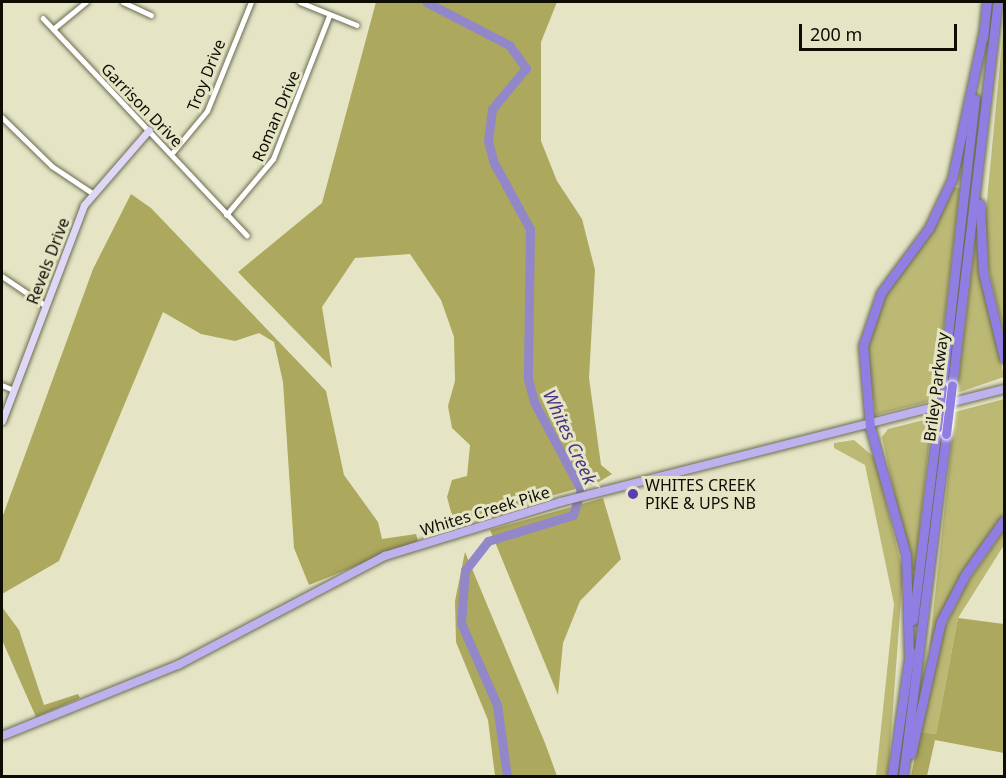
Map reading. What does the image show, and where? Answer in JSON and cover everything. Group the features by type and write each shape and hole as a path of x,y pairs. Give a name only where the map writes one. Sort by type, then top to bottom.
{"highway":[{"name":"Briley Parkway","path":"947,386 987,2"},
{"name":"Briley Parkway","path":"892,777 984,125 998,2"},
{"path":"909,656 906,555 870,427 862,361 867,326 881,292 938,211 952,179 983,34"},
{"path":"984,125 980,251 1005,358"},
{"name":"Briley Parkway","path":"904,777 941,431"},
{"path":"904,777 941,621 965,575 1005,520"}],"main road":[{"name":"Whites Creek Pike","path":"2,736 168,670 385,556 561,502 870,427 1005,389"}],"street":[{"path":"53,29 86,2"},
{"path":"123,2 151,15"},
{"name":"Troy Drive","path":"173,152 207,111 251,2"},
{"path":"300,2 329,16 357,25"},
{"name":"Roman Drive","path":"226,215 273,159 329,16"},
{"name":"Garrison Drive","path":"43,18 149,130 173,152 191,180 247,235"},
{"path":"2,117 52,166 91,192"},
{"name":"Revels Drive","path":"2,421 45,305 91,192 149,130"},
{"path":"2,276 45,305"},
{"path":"2,386 14,390"}],"shaded area":[{"path":"376,2 557,2 541,42 541,141 557,181 582,219 595,270 589,378 601,465 612,474 597,483 454,523 447,497 452,480 467,476 470,445 452,428 448,406 455,381 454,337 441,300 410,254 355,258 322,307 332,368 238,272 322,203"},
{"path":"1004,22 1004,332 989,270 985,221"},
{"path":"952,187 960,188 935,400 876,415 866,348 883,296 935,224"},
{"path":"131,194 151,208 326,391 344,475 378,522 382,539 416,534 418,541 309,585 294,548 283,382 274,342 259,333 235,341 201,334 163,312 59,561 2,594 2,518 93,269"},
{"path":"975,242 1004,377 957,393"},
{"path":"1004,399 1004,514 940,616 929,651 955,412"},
{"path":"932,418 915,570 911,571 882,437 888,429"},
{"path":"854,440 875,458 903,572 888,776 876,776 894,604 865,465 834,448 834,443"},
{"path":"603,498 621,559 580,601 563,643 558,695 490,530"},
{"path":"1004,530 1004,545 958,618 936,734 920,732 941,635 966,585"},
{"path":"465,552 557,776 495,776 488,720 456,642 455,601"},
{"path":"2,607 19,630 44,705 78,694 80,698 36,717 2,640"},
{"path":"958,618 1004,624 1004,753 935,740 927,776 911,776 920,732 936,734"}],"waterway":[{"name":"Whites Creek","path":"426,2 509,45 526,68 492,109 488,141 494,163 530,229 528,379 534,402 581,490 573,515 488,541 465,570 461,623 497,705 507,776"}],"place":[{"name":"WHITES CREEK PIKE & UPS NB","path":"633,494"}]}
